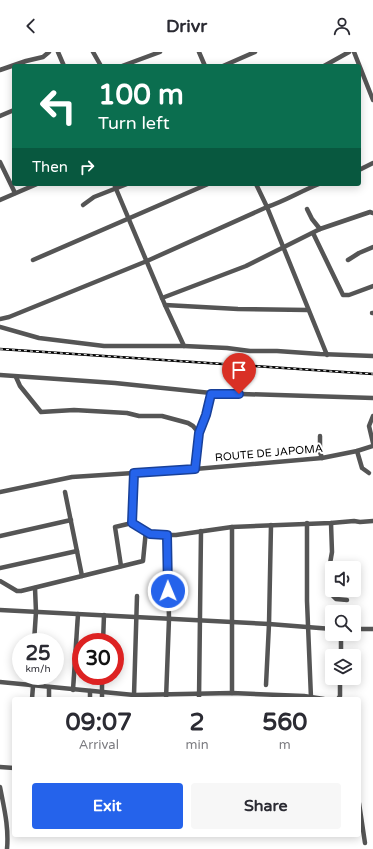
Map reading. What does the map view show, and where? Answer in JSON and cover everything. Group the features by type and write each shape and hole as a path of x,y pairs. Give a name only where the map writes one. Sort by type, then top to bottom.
{"street":[{"path":"17,64 43,57 49,52"},
{"path":"58,52 63,64"},
{"path":"93,52 99,64"},
{"path":"127,64 160,52"},
{"path":"199,52 204,64"},
{"path":"228,64 255,52"},
{"path":"328,64 349,52"},
{"path":"356,53 360,64"},
{"path":"361,65 371,90 373,100"},
{"path":"0,70 12,66"},
{"path":"0,116 12,111"},
{"path":"0,162 15,193"},
{"path":"361,169 373,163"},
{"path":"0,200 32,186"},
{"path":"83,205 94,197 115,186 165,305 184,346"},
{"path":"33,260 203,186"},
{"path":"257,186 328,355"},
{"path":"0,319 10,317 147,261 267,207 283,202 314,186"},
{"path":"307,209 312,219 320,229"},
{"path":"162,298 246,266 320,229 370,212 373,213"},
{"path":"313,233 343,295 349,295 373,286"},
{"path":"348,260 373,247"},
{"path":"165,305 238,309 308,310"},
{"path":"0,327 39,338 104,346 184,346 227,348 250,351 373,356"},
{"path":"0,375 109,382 211,394 373,398"},
{"path":"16,377 20,386 41,412 74,410 127,413 139,416 162,416 193,426 199,433"},
{"path":"195,469 199,433 206,415 211,394"},
{"path":"373,416 369,426 373,444"},
{"path":"320,436 320,452 322,458"},
{"name":"ROUTE DE JAPOMA","path":"0,492 72,477 195,469 322,458 357,451 373,444"},
{"path":"357,451 362,468 369,474"},
{"path":"132,523 134,473"},
{"path":"65,492 82,576"},
{"path":"0,536 71,520"},
{"path":"121,566 115,527 132,523 146,530 150,534 167,535 232,527 373,521"},
{"path":"307,523 306,601 311,697"},
{"path":"331,523 332,552 328,575 332,595 336,599 347,600"},
{"path":"266,685 271,525"},
{"path":"232,527 232,693"},
{"path":"0,581 17,591 21,591 143,560 146,530"},
{"path":"199,697 201,531"},
{"path":"166,696 168,619 167,535"},
{"path":"0,568 77,551"},
{"path":"35,588 36,612 35,633"},
{"path":"134,695 137,596"},
{"path":"0,610 325,628"},
{"path":"73,690 78,614"},
{"path":"103,633 104,615"},
{"path":"361,629 373,629"},
{"path":"0,682 12,683"},
{"path":"32,697 31,685 134,695 140,697 199,697 232,693 252,697 271,697"},
{"path":"102,685 102,697"},
{"path":"339,697 340,685"},
{"path":"49,687 49,697"},
{"path":"90,691 90,697"},
{"path":"0,768 12,768"},
{"path":"0,787 7,820 7,849"},
{"path":"361,816 365,843"}],"railway":[{"path":"0,349 373,374"}],"route":[{"path":"168,591 167,535 150,534 146,530 132,523 134,473 195,469 199,433 206,415 211,394 239,394"}]}
